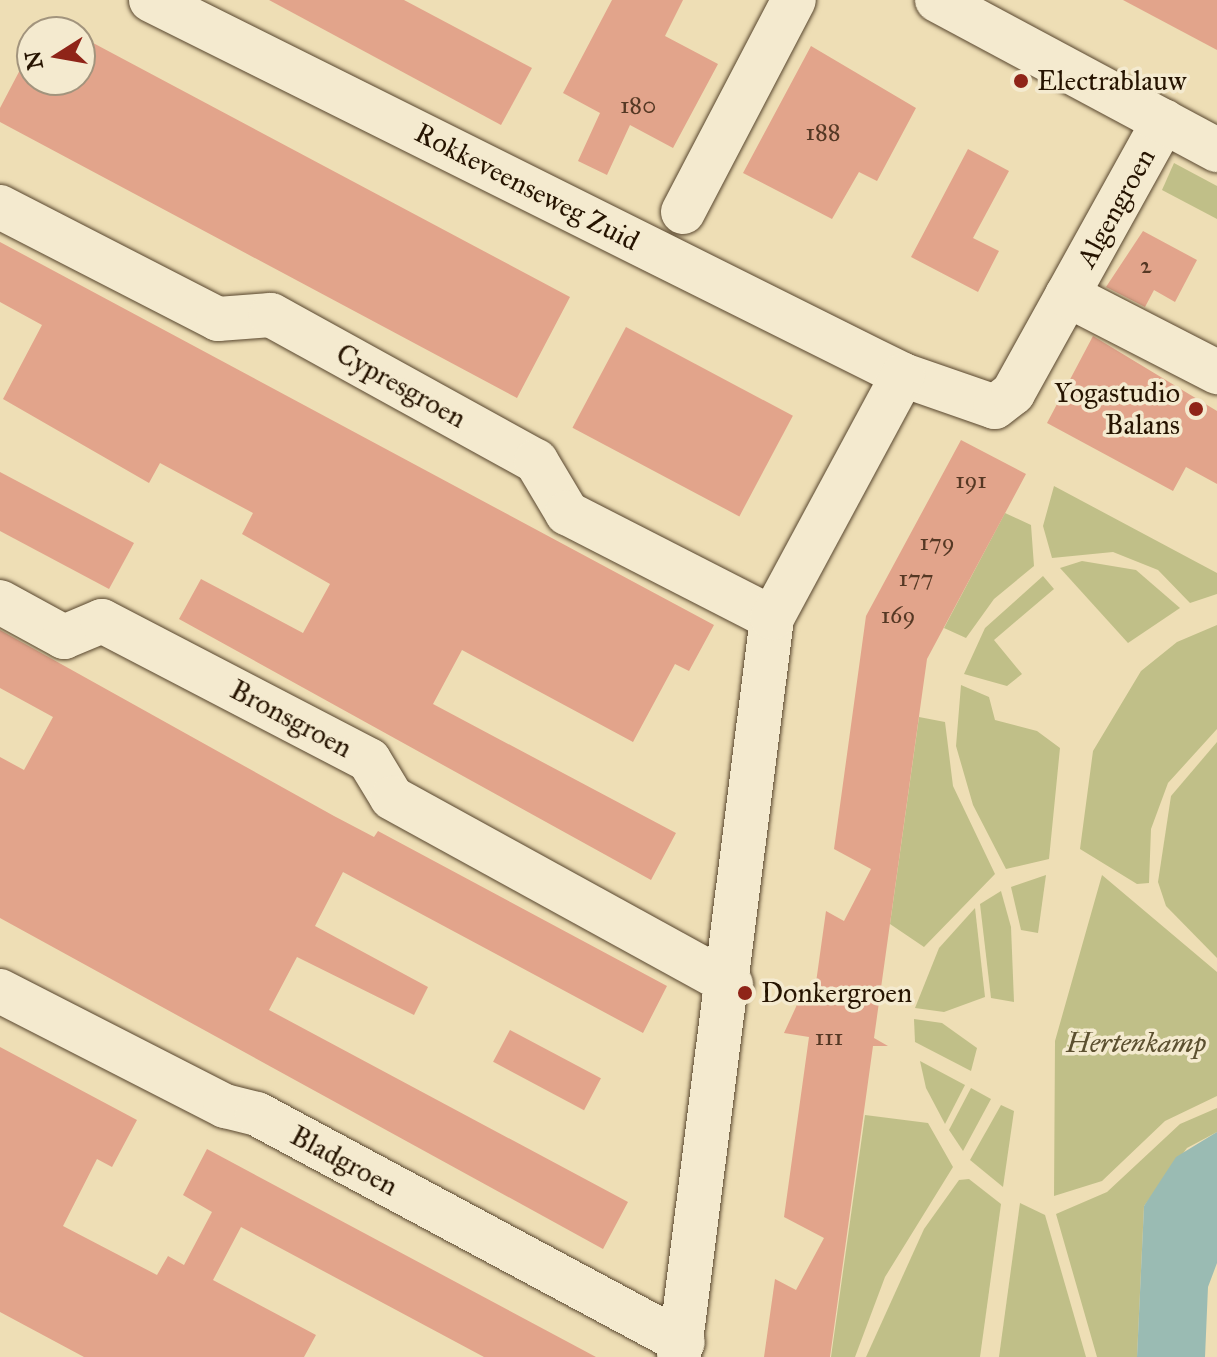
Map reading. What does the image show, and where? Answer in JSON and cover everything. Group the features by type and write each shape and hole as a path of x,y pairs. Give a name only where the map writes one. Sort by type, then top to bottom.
{"street":[{"name":"Rokkeveenseweg Zuid","path":"151,0 903,375 995,407"},
{"path":"683,212 794,0"},
{"path":"937,0 1217,150"},
{"name":"Algengroen","path":"995,407 1013,393 1164,121"},
{"name":"Cypresgroen","path":"0,207 218,319 271,315 536,461 567,513 772,618"},
{"name":"Algengroen","path":"1067,295 1217,372"},
{"path":"681,1349 731,984 772,618 903,375"},
{"name":"Bronsgroen","path":"0,602 64,637 102,621 369,760 392,798 731,984"},
{"name":"Bladgroen","path":"0,991 225,1106 257,1114 681,1349"}],"green space":[{"path":"1174,163 1217,186 1217,219 1162,190"},
{"path":"1054,486 1217,573 1217,594 1190,603 1158,570 1113,552 1052,558 1043,526"},
{"path":"1005,513 1031,525 1034,566 994,599 966,638 944,628"},
{"path":"1082,561 1136,570 1180,608 1128,643 1060,568"},
{"path":"1043,576 1054,589 994,640 1022,674 1007,686 964,674 985,628"},
{"path":"1217,625 1217,729 1168,783 1151,829 1149,883 1137,884 1080,849 1093,751 1141,671 1177,642"},
{"path":"961,685 989,697 995,720 1037,731 1060,748 1049,859 1006,869 973,805 956,746"},
{"path":"919,717 945,722 953,786 995,874 924,947 890,924"},
{"path":"1217,742 1217,958 1166,906 1158,882 1171,796"},
{"path":"1046,875 1038,933 1021,930 1011,887"},
{"name":"Hertenkamp","path":"1102,875 1217,972 1217,1096 1165,1121 1102,1181 1054,1196 1055,1041"},
{"path":"1001,891 1011,927 1014,1002 991,998 980,904"},
{"path":"975,908 985,997 944,1012 915,1008 939,948"},
{"path":"914,1019 942,1023 977,1048 971,1071 915,1042"},
{"path":"920,1061 965,1085 945,1124 926,1088"},
{"path":"971,1088 991,1099 963,1151 949,1130"},
{"path":"1001,1105 1014,1111 1003,1187 970,1160"},
{"path":"1217,1108 1217,1132 1187,1148 1144,1206 1137,1357 1097,1357 1056,1214 1107,1192 1180,1124"},
{"path":"865,1115 928,1123 953,1167 885,1277 855,1357 831,1357"},
{"path":"969,1179 1001,1204 980,1357 866,1357 924,1229 959,1180"},
{"path":"1020,1203 1045,1215 1086,1357 999,1357"}],"water":[{"path":"1217,1132 1217,1263 1208,1287 1205,1357 1137,1357 1144,1206 1176,1157"}],"building":[{"path":"269,0 404,0 532,68 501,125"},
{"path":"612,0 683,0 665,36 718,64 673,148 630,125 607,175 578,161 600,113 563,93"},
{"path":"1123,0 1217,0 1217,50"},
{"path":"96,45 570,297 517,398 0,122 0,108 16,78 16,96 96,96"},
{"path":"811,46 916,108 877,181 859,172 832,219 743,173"},
{"path":"968,149 1009,171 973,238 999,251 978,292 911,257"},
{"path":"1143,231 1197,260 1175,302 1154,290 1145,307 1106,287"},
{"path":"0,242 714,625 689,671 675,664 633,742 462,650 433,704 676,833 651,880 179,619 201,579 303,633 330,584 242,534 253,513 160,463 149,483 3,399 42,325 0,302"},
{"path":"626,327 793,416 739,516 572,428"},
{"path":"1093,336 1217,411 1217,484 1186,467 1173,491 1047,423"},
{"path":"961,440 1026,474 927,659 874,1038 888,1046 873,1046 830,1357 764,1357 775,1279 796,1290 824,1238 784,1217 809,1037 784,1033 801,996 813,1004 826,911 844,921 871,869 834,849 866,616"},
{"path":"0,472 134,543 109,589 0,531"},
{"path":"0,630 334,816 374,837 378,831 667,986 643,1033 343,872 315,926 428,987 414,1015 297,957 269,1010 628,1202 603,1249 0,918 0,757 24,770 53,717 0,688"},
{"path":"510,1030 601,1078 584,1110 493,1062"},
{"path":"0,1047 137,1120 112,1167 97,1159 63,1226 157,1275 168,1256 184,1265 212,1212 183,1195 207,1149 596,1357 484,1357 241,1227 213,1280 316,1335 304,1357 84,1357 0,1312"}],"place":[{"name":"Electrablauw","path":"1021,81"},
{"name":"Yogastudio Balans","path":"1196,409"},
{"name":"Donkergroen","path":"745,993"}]}
